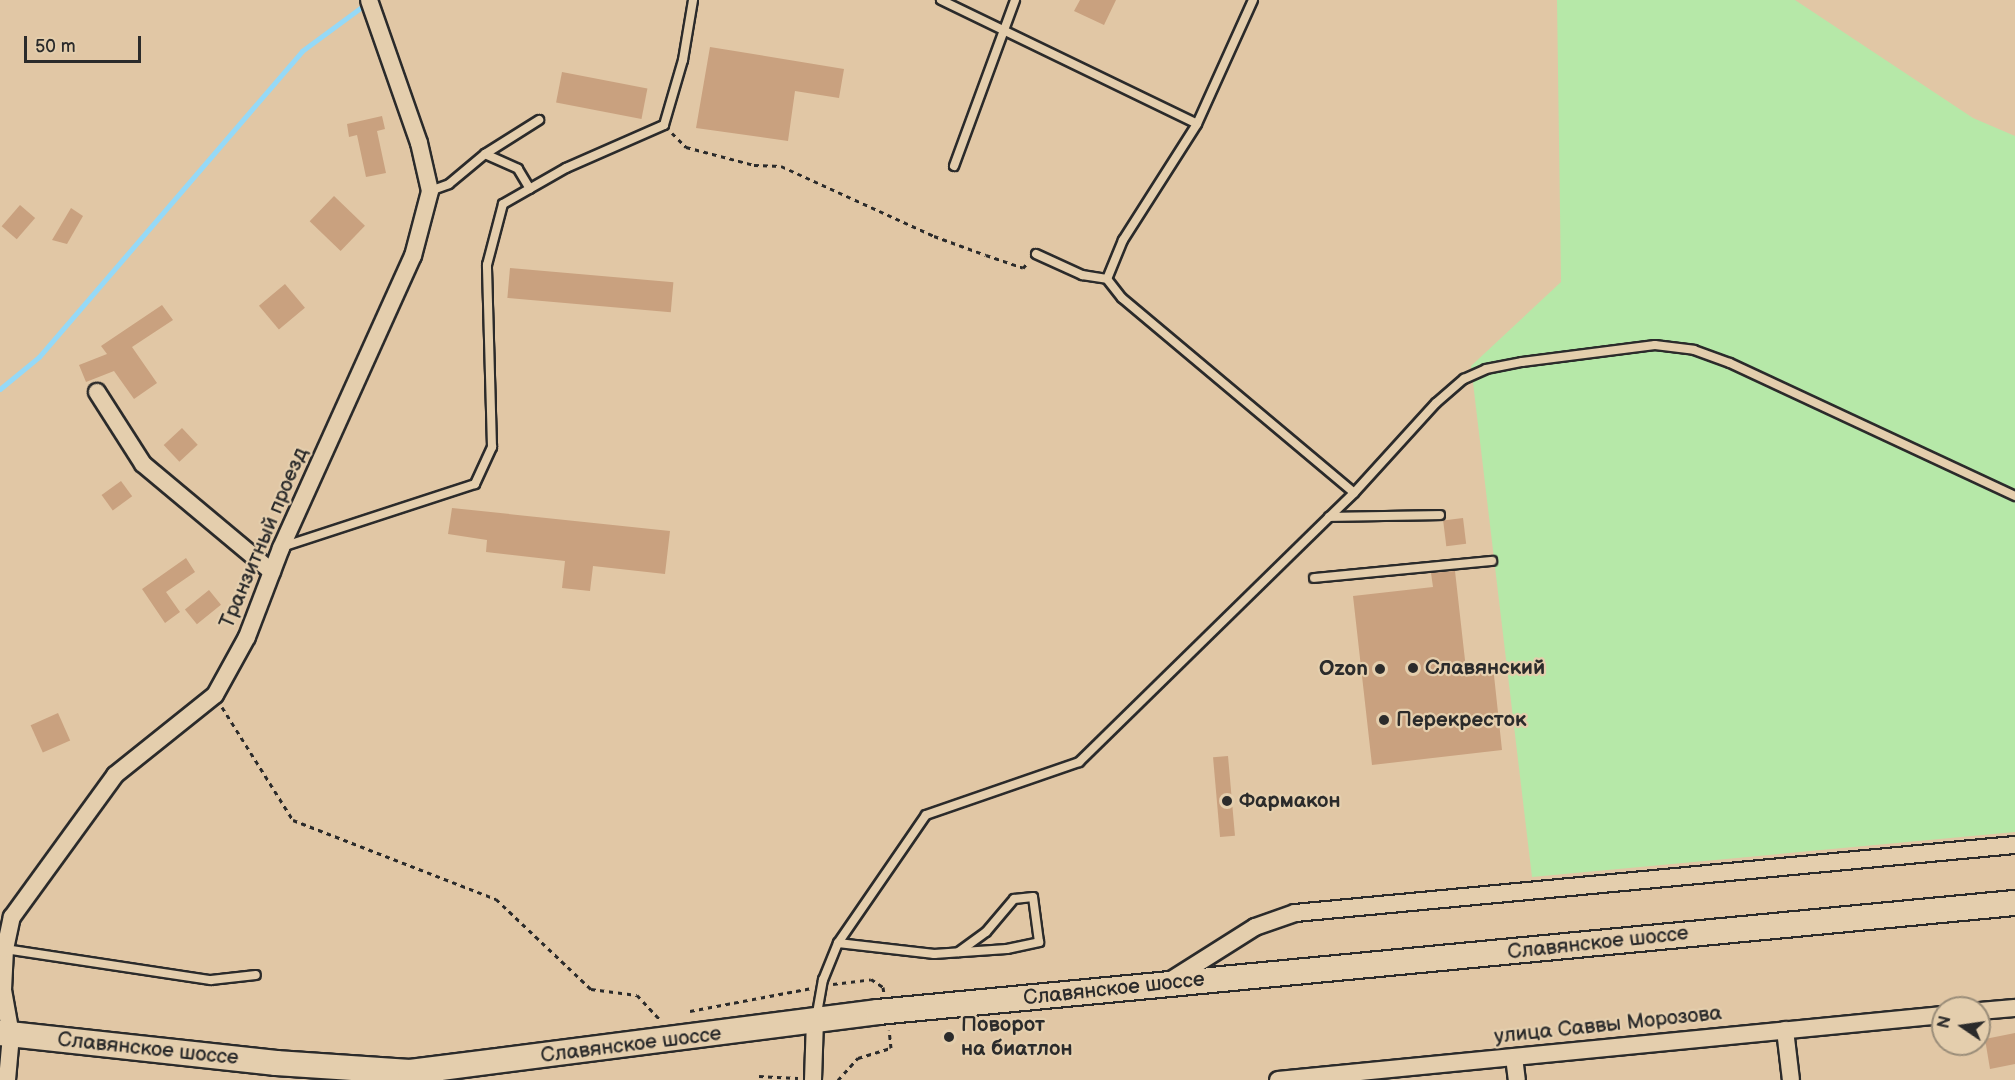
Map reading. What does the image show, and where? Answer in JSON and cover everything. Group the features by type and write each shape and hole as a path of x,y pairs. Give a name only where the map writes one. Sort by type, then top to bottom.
{"main road":[{"name":"Славянское шоссе","path":"5,1034 276,1063 410,1072 815,1021 1167,983 2015,903"}],"street":[{"name":"Транзитный проезд","path":"5,1077 2,989 5,949 12,917 115,775 215,695 247,637 281,548 413,256 430,191 419,143 369,0"},
{"path":"97,392 143,464 272,572"},
{"path":"1167,983 1255,927 1295,913 2015,845"},
{"path":"1991,1010 2015,1008"},
{"name":"улица Саввы Морозова","path":"1278,1080 1931,1016"},
{"path":"813,1080 815,1021"},
{"path":"1785,1030 1791,1080"},
{"path":"1514,1057 1517,1080"}],"lane":[{"path":"281,548 475,484 492,447 487,265 503,204 566,168 664,125 683,60 693,0"},
{"path":"941,0 1197,124"},
{"path":"954,166 1002,30 1015,0"},
{"path":"1107,279 1123,240 1197,124 1253,0"},
{"path":"430,191 449,184 485,154 539,120"},
{"path":"485,154 518,169 530,189"},
{"path":"1036,254 1082,275 1107,279 1122,298 1354,493"},
{"path":"815,1021 823,980 838,943 926,815 1079,762 1354,493 1436,403 1464,379 1486,369 1655,345 1694,350 1730,363 2015,496"},
{"path":"1329,517 1440,515"},
{"path":"1314,578 1492,561"},
{"path":"838,943 934,954 958,952 1039,942 1033,897 1014,899 986,932 958,952"},
{"path":"5,949 211,980 256,975"}],"path":[{"path":"664,125 686,147 754,165 781,166 934,236 1023,268 1036,254"},
{"path":"215,695 293,820 496,899 591,989 637,995 679,1039"},
{"path":"690,1011 755,996"}],"green space":[{"path":"1557,0 1795,0 1973,118 2015,136 2015,832 1532,877 1471,366 1561,282"}],"building":[{"path":"1080,0 1116,0 1104,25 1074,11"},
{"path":"710,47 844,69 839,98 795,91 788,141 696,128"},
{"path":"562,72 647,89 641,119 556,102"},
{"path":"382,116 385,129 377,131 386,173 366,177 357,135 349,137 347,124"},
{"path":"334,196 365,226 341,251 310,221"},
{"path":"20,205 35,218 17,239 2,226"},
{"path":"71,208 83,216 67,244 52,240"},
{"path":"510,268 673,282 671,312 507,298"},
{"path":"285,284 305,308 279,330 259,306"},
{"path":"162,305 173,320 132,347 157,383 134,399 114,371 86,382 79,365 107,354 101,346"},
{"path":"182,428 198,445 179,462 164,445"},
{"path":"121,481 132,496 113,510 102,495"},
{"path":"452,508 670,531 665,574 593,566 590,591 562,588 565,561 486,552 487,540 448,534"},
{"path":"1463,518 1466,544 1446,546 1443,520"},
{"path":"186,558 195,572 166,592 180,612 165,623 142,589"},
{"name":"Славянский","path":"1455,571 1466,669 1493,666 1502,750 1372,765 1353,596 1433,587 1431,573"},
{"path":"209,590 221,605 197,624 185,610"},
{"path":"58,713 70,740 43,753 31,725"},
{"path":"1228,756 1235,836 1220,837 1213,757"},
{"path":"2015,1033 2015,1064 1990,1069 1988,1056 1991,1056 1991,1038"}],"waterway":[{"path":"0,389 39,357 302,51 362,7"}],"place":[{"name":"Славянский","path":"1413,668"},
{"name":"Ozon","path":"1380,669"},
{"name":"Перекресток","path":"1384,720"},
{"name":"Фармакон","path":"1227,801"},
{"name":"Поворот на биатлон","path":"949,1037"}]}
